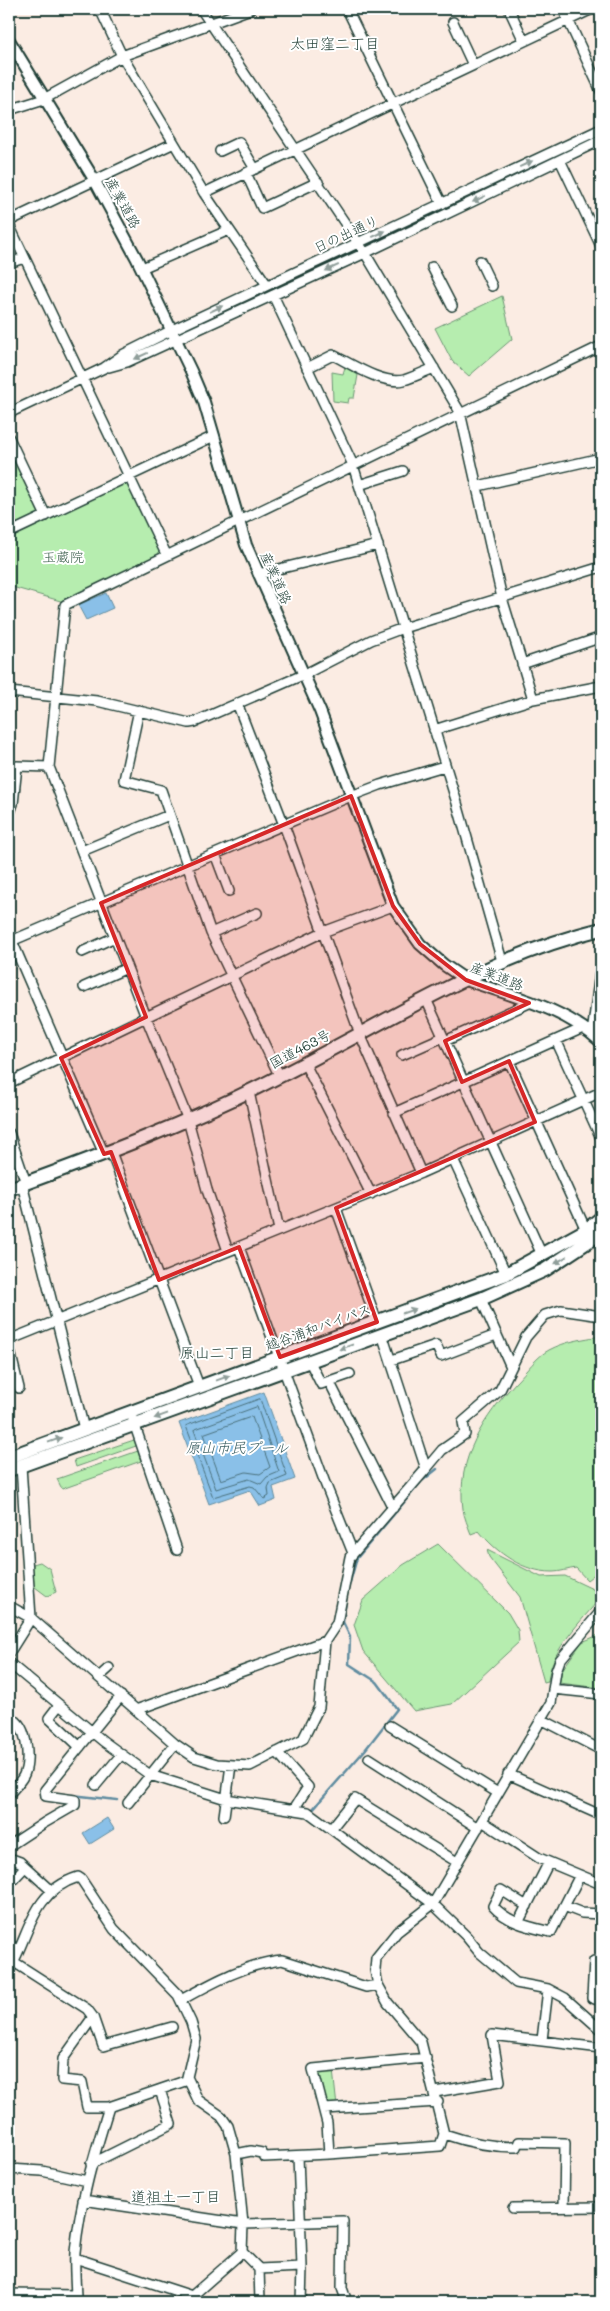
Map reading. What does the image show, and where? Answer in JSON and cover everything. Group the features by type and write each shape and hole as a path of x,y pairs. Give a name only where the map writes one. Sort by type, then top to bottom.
{"highway":[{"name":"国道463号","path":"9,1189 108,1153 249,1092 502,961 556,941 601,929"},
{"name":"越谷浦和バイパス","path":"9,1457 506,1274 586,1230 601,1218"},
{"name":"越谷浦和バイパス","path":"15,1468 481,1299 544,1270 601,1233"}],"main road":[{"name":"産業道路","path":"9,40 95,181 142,268 204,402 238,521 258,574 304,674 393,906 420,944 444,965 466,980 554,1012 588,1031 601,1042"}],"street":[{"path":"100,9 122,56 204,193 267,285"},
{"path":"201,9 359,243 461,413 502,598 533,699"},
{"path":"9,110 44,99 122,56 250,9"},
{"path":"347,9 442,204"},
{"path":"509,9 524,41"},
{"path":"563,9 601,92"},
{"path":"204,193 592,9"},
{"path":"453,22 473,65"},
{"name":"日の出通り","path":"9,413 104,368 127,362 267,285 601,129"},
{"name":"日の出通り","path":"174,335 273,295 365,253 601,140"},
{"path":"220,151 239,142 255,169"},
{"path":"9,221 174,143"},
{"path":"560,160 601,246"},
{"path":"246,173 262,208 318,182"},
{"path":"9,225 166,554"},
{"path":"142,268 229,230"},
{"path":"9,263 24,258"},
{"path":"480,261 492,286"},
{"path":"432,267 452,306"},
{"path":"273,295 353,465 444,766 457,803 502,961"},
{"path":"228,1251 207,1190 188,1120 49,767 54,695 65,605 166,554 601,346"},
{"path":"307,368 333,355 361,370 388,380 402,380 434,368"},
{"path":"9,533 214,436"},
{"path":"9,438 46,516"},
{"path":"478,486 601,458"},
{"path":"359,485 403,471"},
{"path":"258,574 378,545"},
{"path":"9,692 54,695 139,710 189,723 304,674 371,640 403,628 601,567"},
{"path":"522,664 599,638 601,645"},
{"path":"434,730 533,699 601,686"},
{"path":"237,703 284,825 360,1034 421,1174"},
{"path":"139,710 124,780 161,790 186,867 211,933 280,1077"},
{"path":"9,815 13,804 17,766 49,767"},
{"path":"199,1386 108,1153 61,1058 10,939 101,903 380,784 444,766"},
{"path":"82,852 169,815"},
{"path":"214,854 229,891"},
{"path":"9,1083 230,975 323,932 393,906"},
{"path":"211,933 257,913"},
{"path":"82,952 115,938"},
{"path":"84,986 128,968"},
{"path":"394,1113 556,1040 588,1031 600,972"},
{"path":"426,999 542,1255"},
{"path":"402,1055 529,1003"},
{"path":"556,1040 601,1138"},
{"path":"509,1061 535,1122 586,1230"},
{"path":"305,1064 371,1194"},
{"path":"249,1092 279,1230"},
{"path":"9,1340 421,1174 601,1092"},
{"path":"9,1133 24,1184 84,1429"},
{"path":"453,1159 506,1274"},
{"path":"336,1208 377,1322"},
{"path":"239,1247 324,1483 353,1553"},
{"path":"481,1299 511,1367"},
{"path":"9,1606 32,1618 174,1744 194,1757 217,1764 250,1766 303,1739 319,1707 325,1641 337,1622 350,1557 353,1553 442,1450 465,1434 463,1422 500,1390 526,1337 545,1315 561,1310 601,1316"},
{"path":"382,1334 426,1469"},
{"path":"392,1360 436,1345 441,1356 496,1335"},
{"path":"9,1347 19,1388"},
{"path":"310,1360 321,1384 350,1374"},
{"path":"329,1381 393,1508"},
{"path":"130,1412 177,1550"},
{"path":"9,1653 32,1618 15,1468"},
{"path":"236,2154 251,2151 262,2153 264,2157 298,2156 440,2146 444,2134 438,2102 421,2042 388,2003 378,1985 376,1958 397,1932 433,1904 551,1703 556,1671 560,1660 601,1611"},
{"path":"136,1710 325,1641"},
{"path":"9,1663 93,1732 150,1775 226,1799 308,1812 433,1904 466,1936 479,1952 516,1984 548,1989 565,1998 601,2030"},
{"path":"99,1677 110,1668"},
{"path":"553,1689 601,1694"},
{"path":"9,1846 44,1822 76,1805 75,1800 46,1796 45,1790 121,1696"},
{"path":"60,1705 49,1718 80,1747"},
{"path":"9,1718 12,1718 22,1728 28,1761 25,1774 9,1792"},
{"path":"541,1719 601,1750"},
{"path":"390,1726 498,1794"},
{"path":"128,1803 174,1744"},
{"path":"277,1752 308,1787 294,1809"},
{"path":"96,1785 122,1755"},
{"path":"369,1758 539,1858 601,1884"},
{"path":"224,1816 231,1765"},
{"path":"508,1774 598,1814 601,1807"},
{"path":"331,1829 355,1799 457,1862"},
{"path":"9,1858 25,1867 52,1891"},
{"path":"518,1923 548,1862"},
{"path":"9,1884 25,1867"},
{"path":"527,1906 502,1890 493,1906 500,1914 518,1923 551,1932 580,1875"},
{"path":"9,1970 38,1908 52,1891 73,1879 81,1879 114,1929 179,1998 195,2034 188,2080 198,2100 221,2116 228,2126 236,2154 243,2224 242,2252 192,2299 75,2258"},
{"path":"564,1906 582,1913 601,1914"},
{"path":"9,1944 18,1951"},
{"path":"179,1998 219,1978 271,1961 282,1960 366,1987 378,1985"},
{"path":"601,1962 594,1961 592,1998 601,2001"},
{"path":"14,1962 87,2009 103,2046 172,2027"},
{"path":"542,2040 548,1989"},
{"path":"92,2017 63,2059 62,2080 82,2082 87,2107 109,2107 188,2080"},
{"path":"435,2092 500,2082 492,2035 601,2048"},
{"path":"329,2154 324,2110 313,2069 426,2058"},
{"path":"91,2164 171,2124 160,2090"},
{"path":"324,2110 438,2102"},
{"path":"9,2294 76,2298 75,2258 83,2200 91,2164 109,2107"},
{"path":"444,2134 462,2140 506,2147 517,2147 519,2142 565,2143 564,2207"},
{"path":"298,2156 302,2267 300,2302"},
{"path":"9,2168 42,2172 87,2182"},
{"path":"83,2200 243,2224 343,2221 342,2288 347,2302"},
{"path":"513,2208 601,2207"},
{"path":"242,2252 259,2270 260,2302"},
{"path":"259,2270 302,2267"}],"highlighted area":[{"path":"351,796 393,906 420,944 466,980 529,1003 445,1041 462,1082 509,1061 535,1122 336,1208 377,1322 280,1357 239,1247 159,1280 111,1152 104,1154 61,1058 146,1017 101,903"}],"green space":[{"path":"502,296 512,339 469,376 452,361 435,328"},
{"path":"345,367 358,375 354,398 349,398 348,403 333,401 332,372 343,374"},
{"path":"9,445 42,516 9,531"},
{"name":"玉蔵院","path":"128,482 163,553 64,602 12,587 9,580 9,539"},
{"path":"601,1336 601,1569 587,1580 576,1568 559,1572 531,1569 502,1554 479,1531 471,1534 466,1522 462,1491 468,1456 475,1440 483,1424 504,1395 536,1360 549,1350 568,1342"},
{"path":"137,1439 139,1445 76,1467 74,1460"},
{"path":"138,1451 141,1461 62,1489 57,1479"},
{"path":"438,1544 508,1613 518,1630 519,1642 452,1704 414,1711 363,1651 354,1625 363,1600 403,1565"},
{"path":"487,1550 541,1577 565,1576 601,1593 601,1597 561,1647 550,1669 548,1681 544,1682 520,1597 489,1557"},
{"path":"40,1562 50,1569 56,1592 47,1596 31,1584 33,1564"},
{"path":"601,1634 601,1688 559,1683 562,1670 582,1642"},
{"path":"333,2070 337,2107 327,2108 317,2072"}],"water":[{"path":"106,593 113,608 86,620 78,605"},
{"name":"原山市民プール","path":"264,1392 295,1479 273,1487 276,1500 260,1506 250,1490 209,1504 179,1423"},
{"path":"107,1818 114,1829 90,1844 83,1833"}],"waterway":[{"path":"348,1589 357,1558 422,1481 437,1469"},
{"path":"312,1810 365,1750 397,1709 377,1682 349,1664 350,1637 343,1622 347,1594"},
{"path":"72,1795 117,1800"},
{"path":"9,1873 16,1866"}],"district":[{"name":"太田窪二丁目","path":"335,44"},
{"name":"原山二丁目","path":"217,1353"},
{"name":"道祖土一丁目","path":"176,2197"}]}
